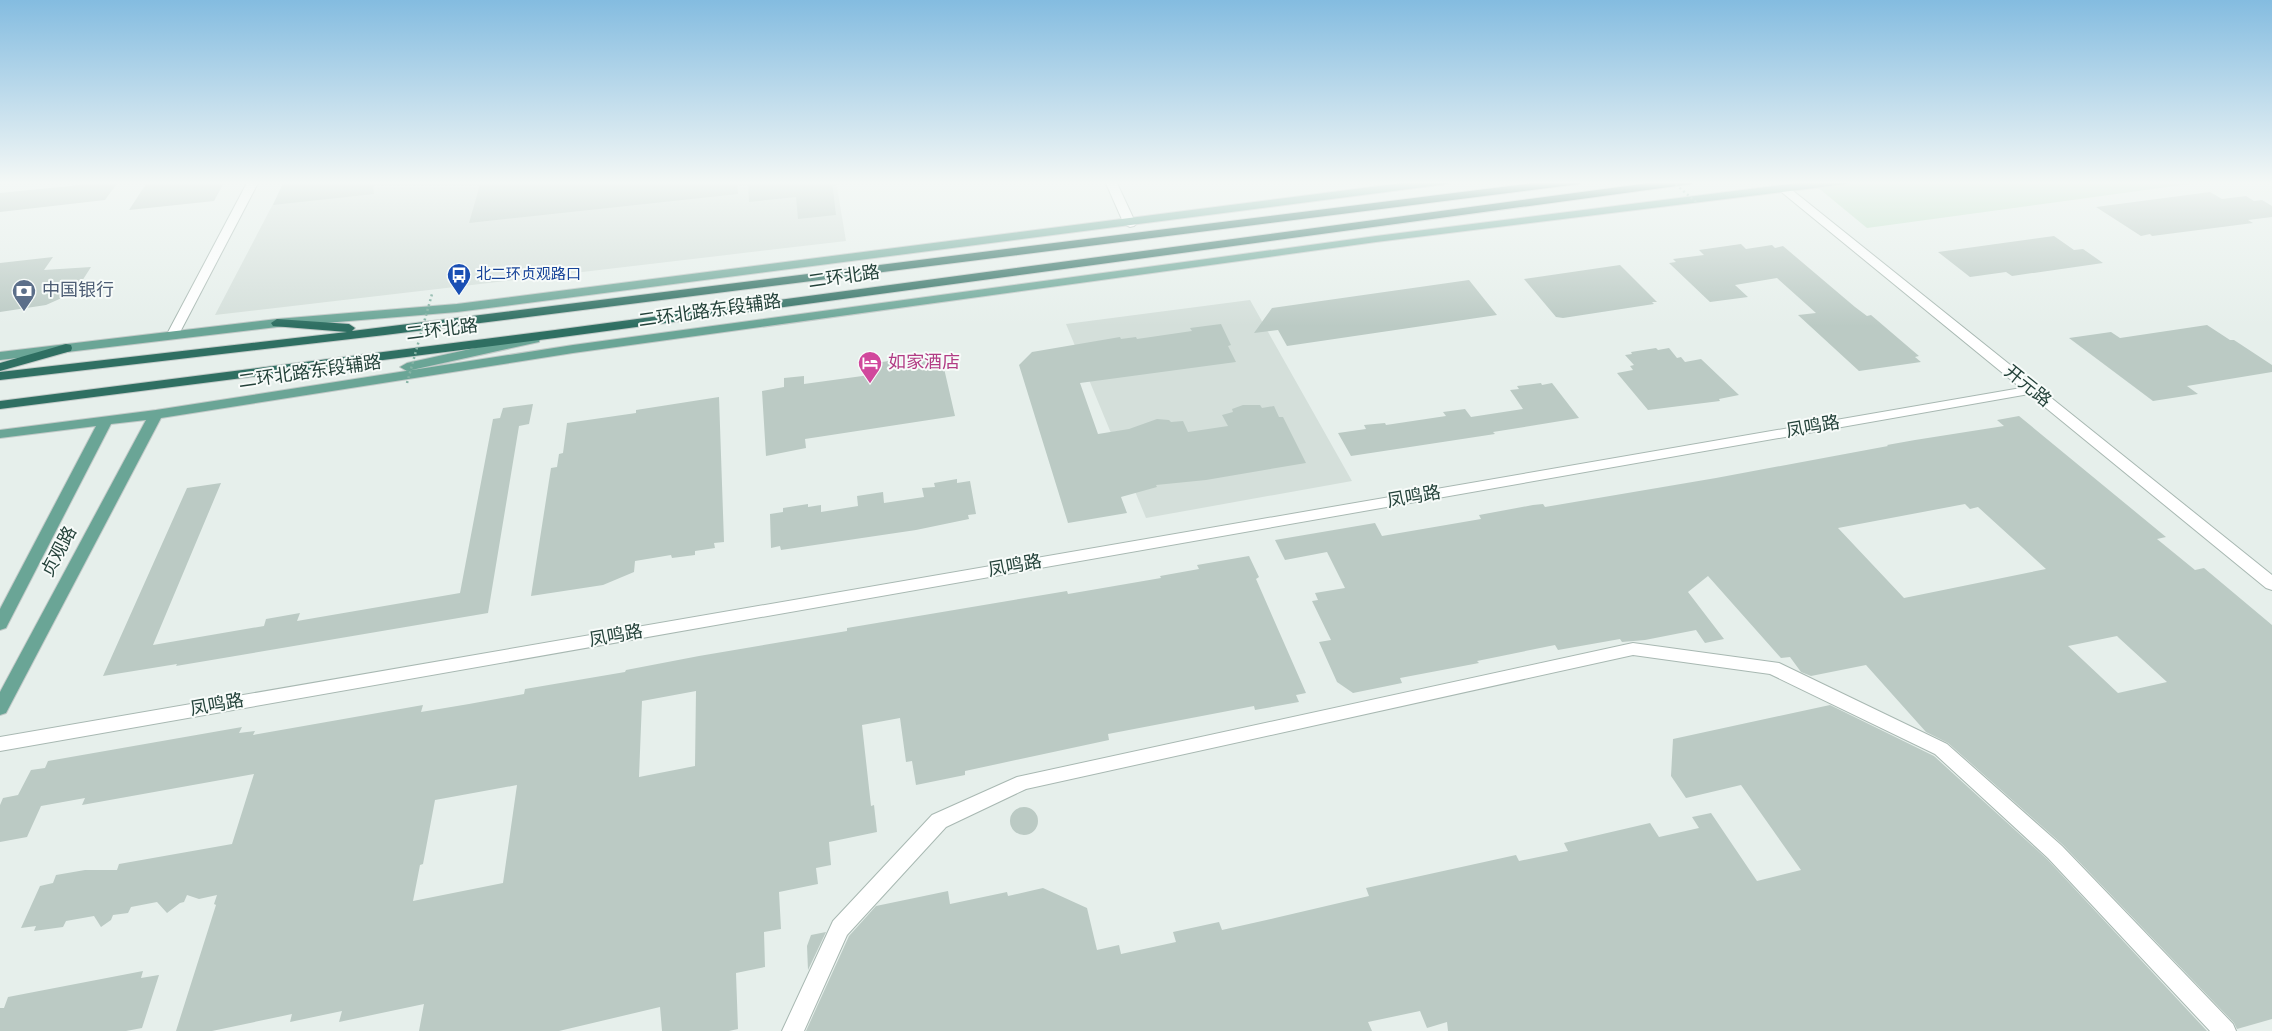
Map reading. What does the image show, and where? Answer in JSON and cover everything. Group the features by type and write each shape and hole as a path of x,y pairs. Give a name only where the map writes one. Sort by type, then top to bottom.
{"highway":[{"name":"二环北路","path":"0,376 385,331 1201,229"},
{"name":"二环北路","path":"0,405 555,334 1339,229"},
{"path":"278,323 385,331"},
{"path":"0,367 66,348"}],"main road":[{"name":"二环北路东段辅路","path":"0,356 278,323 457,308 1089,229"},
{"name":"二环北路东段辅路","path":"0,434 156,414 593,346 1453,229"},
{"path":"286,394 555,334"},
{"name":"贞观路","path":"0,708 156,414"},
{"name":"贞观路","path":"0,624 106,421"}],"street":[{"path":"172,336 229,229"},
{"name":"开元路","path":"1833,229 2272,584"},
{"name":"凤鸣路","path":"0,744 2031,390"},
{"path":"793,1031 840,928 932,828 939,821 1023,782 1633,650 1772,668 1941,748 2055,852 2225,1031"}],"path":[{"path":"407,383 432,294"}],"shaded area":[{"path":"260,229 844,229 846,241 215,315"},
{"path":"1250,300 1352,481 1146,518 1066,324"}],"building":[{"path":"2130,229 2206,229 2152,236 2150,234 2141,236"},
{"path":"2054,236 2074,250 2083,249 2103,263 2012,276 2006,272 1970,277 1938,252"},
{"path":"1741,244 1746,249 1772,245 1775,248 1783,246 1855,307 1867,316 1871,315 1919,356 1915,357 1921,362 1859,371 1798,315 1816,313 1777,278 1735,285 1748,297 1710,302 1669,263 1676,262 1673,259 1704,255 1699,250"},
{"path":"53,257 44,270 91,267 75,292 46,305 0,312 0,263"},
{"path":"1620,265 1657,302 1563,318 1556,317 1524,279"},
{"path":"1469,280 1497,315 1287,346 1278,330 1254,333 1272,308"},
{"path":"1221,324 1231,345 1228,346 1236,362 1080,383 1098,434 1129,429 1157,419 1169,420 1171,422 1183,421 1188,432 1228,426 1222,415 1233,412 1232,409 1243,405 1260,405 1262,408 1274,406 1279,417 1283,417 1306,463 1206,480 1156,485 1157,487 1121,497 1127,513 1068,523 1019,365 1032,352 1120,337 1121,339 1136,337 1137,339 1192,331 1190,328"},
{"path":"2207,325 2272,365 2272,372 2187,386 2198,394 2153,401 2069,338 2111,332 2120,338"},
{"path":"1656,348 1658,350 1669,348 1677,358 1681,357 1685,362 1701,359 1739,395 1719,399 1720,401 1648,410 1617,373 1633,370 1630,366 1634,365 1625,355 1632,354 1631,352"},
{"path":"936,354 938,365 943,364 955,416 805,439 806,448 766,456 762,391 784,387 784,378 804,376 804,384 877,374 875,363"},
{"path":"1541,383 1542,385 1552,383 1579,418 1493,432 1495,434 1351,456 1338,433 1366,429 1364,425 1385,423 1386,425 1446,416 1443,412 1465,409 1471,417 1523,409 1510,390 1519,389 1517,386"},
{"path":"719,397 724,542 714,543 715,548 695,551 695,555 672,558 671,555 635,561 634,572 603,585 531,596 551,468 557,467 559,454 563,453 567,423 636,413 636,410"},
{"path":"533,404 529,424 519,426 488,613 176,666 177,664 103,676 187,488 221,483 153,645 264,626 266,619 300,613 297,621 460,593 493,419 500,418 503,408"},
{"path":"2019,416 2166,537 2157,539 2195,570 2204,568 2272,625 2272,1019 2237,1029 2234,1023 2063,845 1948,743 1926,732 1866,665 1811,676 1801,672 1790,657 1781,658 1708,576 1688,592 1724,639 1705,643 1696,630 1645,640 1622,642 1620,639 1558,650 1555,645 1477,661 1479,663 1400,678 1402,683 1353,693 1337,682 1319,642 1331,640 1312,601 1318,600 1315,593 1345,588 1327,552 1285,560 1275,540 1375,523 1382,536 1481,519 1479,515 1533,505 1543,504 1545,507 1716,478 1915,440 2004,426 1997,420","holes":["1965,504 1970,509 1978,507 2046,569 1904,598 1838,528","2117,636 2119,638 2167,682 2118,693 2068,646"]},
{"path":"957,479 957,483 970,481 976,514 968,515 969,519 916,530 781,550 780,546 771,548 770,514 783,512 783,508 808,504 808,507 821,505 821,512 858,506 857,496 883,492 884,503 924,497 922,488 935,487 934,483"},
{"path":"1249,556 1259,577 1256,579 1306,693 1296,695 1299,702 1255,710 1254,706 1108,734 1109,740 965,771 965,775 916,785 912,761 906,762 900,718 862,725 871,806 874,805 877,832 829,842 831,865 816,868 818,884 779,892 781,929 764,932 765,967 736,973 738,1029 729,1031 662,1031 660,1007 559,1031 419,1031 424,1004 339,1022 342,1011 290,1022 292,1014 212,1031 176,1031 216,905 214,904 217,895 199,899 187,895 184,902 167,913 157,902 131,907 128,913 113,915 111,920 101,927 94,916 66,921 63,927 34,931 36,926 21,928 40,886 53,883 56,875 85,870 117,870 119,864 232,844 254,774 82,805 85,798 41,806 27,837 0,842 0,805 3,798 18,795 31,770 45,768 48,761 242,727 239,733 255,731 253,735 423,705 421,712 469,704 524,694 525,689 625,672 626,670 699,656 847,631 847,628 1067,591 1068,594 1161,578 1160,576 1199,569 1197,565","holes":["696,691 695,766 639,777 642,701","517,785 503,883 413,901 420,865 423,864 435,800"]},
{"path":"1830,705 1934,756 2047,859 2207,1031 1448,1031 1447,1022 1427,1028 1420,1011 1368,1022 1372,1031 806,1031 849,936 876,906 948,891 950,904 1007,892 1008,896 1043,888 1087,908 1097,950 1119,945 1121,954 1176,942 1173,932 1219,922 1222,930 1275,918 1369,896 1366,888 1516,855 1519,861 1568,851 1564,843 1650,823 1659,837 1699,828 1692,817 1711,813 1757,881 1801,870 1741,785 1686,798 1671,776 1673,739"},
{"path":"1024,807 1034,811 1038,821 1034,831 1024,835 1014,831 1010,821 1014,811"},
{"path":"826,932 808,970 807,946 811,935"},
{"path":"143,971 141,978 159,975 142,1028 126,1031 0,1031 0,1008 4,1008 8,997"}],"place":[{"name":"北二环贞观路口","path":"459,296"},
{"name":"中国银行","path":"24,312"},
{"name":"如家酒店","path":"870,384"}]}
